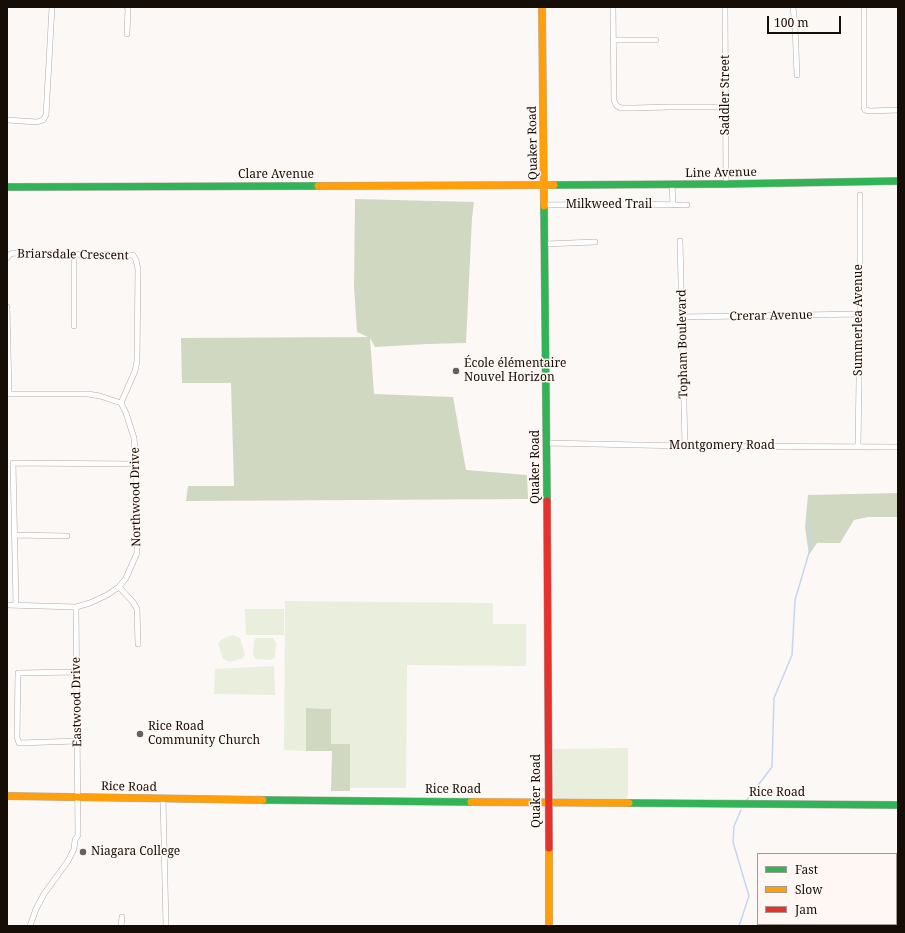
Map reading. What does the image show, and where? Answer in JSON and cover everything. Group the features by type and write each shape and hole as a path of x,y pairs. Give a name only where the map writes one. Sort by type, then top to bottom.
{"street":[{"path":"7,120 37,122 43,120 46,115 52,7"},
{"path":"127,7 127,34"},
{"name":"Quaker Road","path":"542,7 549,926"},
{"path":"613,7 614,101 616,106 621,108 726,107"},
{"name":"Saddler Street","path":"725,7 726,184"},
{"path":"793,7 797,75"},
{"path":"864,7 864,108 865,110 870,111 898,110"},
{"path":"614,40 656,40"},
{"name":"Line Avenue","path":"544,185 898,181"},
{"path":"672,184 673,205"},
{"name":"Clare Avenue","path":"7,187 544,185"},
{"name":"Summerlea Avenue","path":"858,446 860,195"},
{"name":"Milkweed Trail","path":"544,205 687,205"},
{"name":"Topham Boulevard","path":"680,241 685,446"},
{"path":"545,244 595,242"},
{"name":"Briarsdale Crescent","path":"7,258 13,253 133,255 138,269 137,361 135,372 121,403"},
{"path":"74,254 74,326"},
{"path":"7,307 8,394 88,394 100,396 121,403"},
{"name":"Crerar Avenue","path":"682,317 860,314"},
{"name":"Northwood Drive","path":"7,605 76,607 107,595 119,587 126,578 137,553 136,464 134,438 126,412 121,403"},
{"name":"Montgomery Road","path":"546,443 685,446 898,447"},
{"path":"16,605 13,463 136,464"},
{"path":"14,535 67,536"},
{"path":"119,587 133,602 137,609 138,644"},
{"name":"Eastwood Drive","path":"30,926 40,901 66,865 78,835 76,607"},
{"path":"76,672 18,672 17,737 20,743 78,742"},
{"name":"Rice Road","path":"7,796 163,799 898,805"},
{"path":"163,799 166,926"},
{"path":"121,926 122,917"}],"green space":[{"path":"355,199 474,202 466,343 375,347 370,338 374,394 453,397 466,470 527,475 528,499 186,501 188,486 234,486 231,383 182,383 181,338 368,337 357,332 354,287"},
{"path":"898,493 898,517 868,517 854,520 840,543 817,543 809,555 805,527 808,495"},
{"path":"285,601 493,603 493,624 526,624 526,666 407,665 406,788 350,788 350,745 331,744 331,709 306,708 306,751 284,750"},
{"path":"245,609 284,609 284,635 246,635"},
{"path":"233,635 240,638 245,655 241,659 230,662 223,659 218,644 222,639"},
{"path":"256,638 273,638 276,643 275,657 271,660 256,659 253,655 254,641"},
{"path":"274,666 275,695 214,694 215,669"},
{"path":"306,708 331,709 331,744 350,744 350,791 331,791 332,751 306,751"},
{"path":"628,748 627,799 555,798 552,794 553,749"}],"waterway":[{"path":"745,802 772,767 774,698 792,655 795,600 811,546 809,523"},
{"path":"739,926 749,896 733,842 734,826 741,810"}],"traffic: fast":[{"path":"554,185 898,181"},
{"path":"7,187 318,186"},
{"path":"544,206 547,501"},
{"path":"263,800 471,802"},
{"path":"629,803 898,805"}],"traffic: slow":[{"path":"542,7 544,206"},
{"path":"318,186 554,185"},
{"path":"7,796 263,800"},
{"path":"471,802 629,803"},
{"path":"549,848 549,926"}],"traffic: jam":[{"path":"547,501 549,848"}],"place":[{"name":"École élémentaire Nouvel Horizon","path":"456,371"},
{"name":"Rice Road Community Church","path":"140,734"},
{"name":"Niagara College","path":"83,852"}]}
